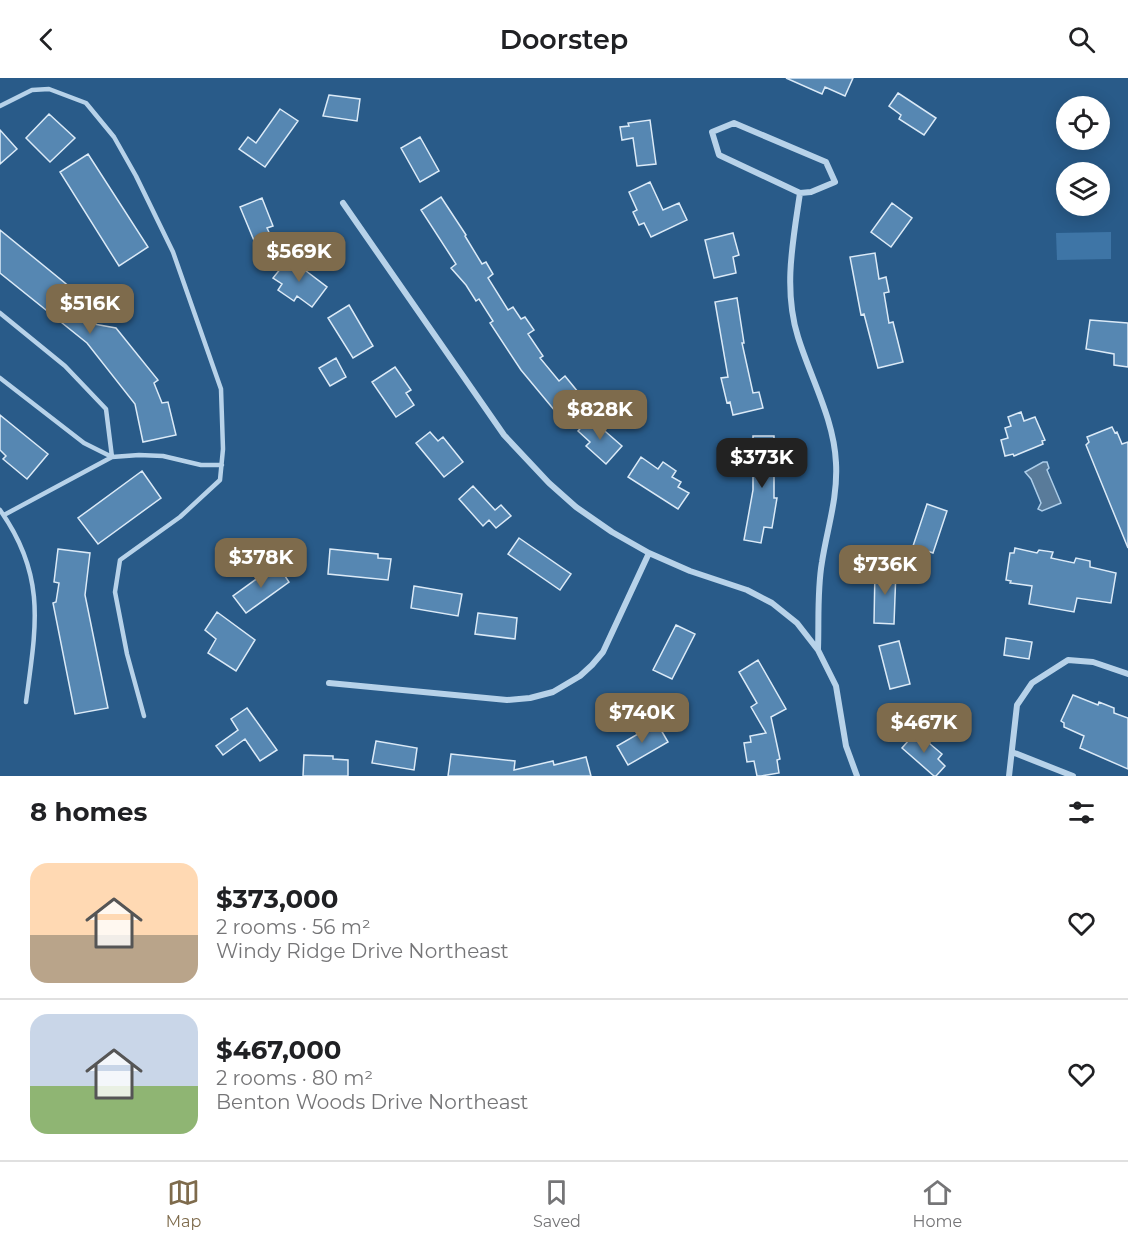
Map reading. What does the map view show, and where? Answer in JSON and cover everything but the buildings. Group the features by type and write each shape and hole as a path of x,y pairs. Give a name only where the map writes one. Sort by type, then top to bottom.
{"street":[{"path":"734,123 826,162 835,182 811,192 800,193 719,155 712,132 734,123"},
{"path":"800,193 789,269 790,305 798,337 829,423 837,464 835,502 822,564 818,650"},
{"path":"343,202 498,426 518,452 549,483 576,507 612,532 649,553 690,571 747,590 772,603 797,623 818,650 836,687 846,746 857,776"},
{"path":"329,683 507,700 530,698 553,692 580,676 603,652 649,553"},
{"path":"1009,776 1017,705 1032,683 1068,660 1093,662 1128,674"},
{"path":"1012,752 1073,776"}],"lane":[{"path":"0,106 32,90 49,89 86,103 114,137 173,252 220,389 222,465 220,480 180,517 120,560 115,592 127,654 144,716"},
{"path":"0,313 65,366 106,409 112,457"},
{"path":"0,378 84,443 112,457"},
{"path":"26,702 35,631 34,584 12,526 2,512 112,457 163,456 201,465 222,465"}],"shaded area":[{"path":"1111,232 1111,259 1057,260 1056,233"},
{"path":"1047,462 1049,468 1047,470 1061,503 1042,511 1038,509 1041,503 1031,479 1025,472"}]}
